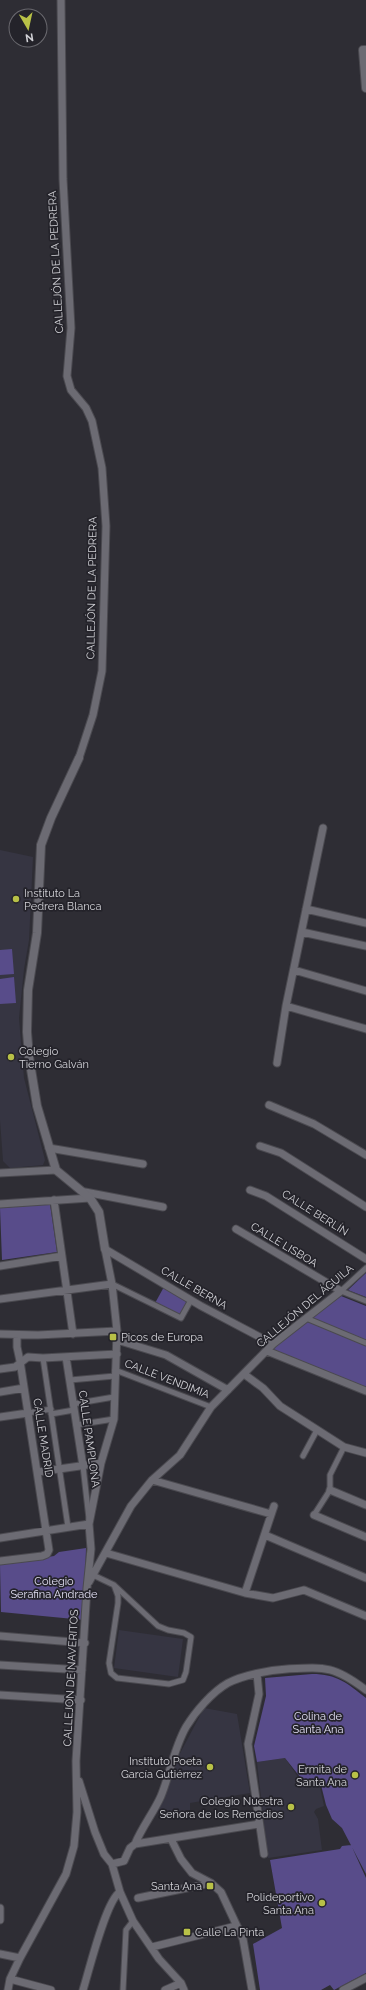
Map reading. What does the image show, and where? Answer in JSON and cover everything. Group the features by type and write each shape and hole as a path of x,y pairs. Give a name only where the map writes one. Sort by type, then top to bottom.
{"street":[{"name":"CALLEJÓN DE LA PEDRERA","path":"56,1170 37,1106 29,1057 26,1012 37,933 41,845 50,818 79,758 95,709 102,670 106,526 102,468 92,421 86,408 71,390 67,376 71,328 63,179 61,0"},
{"path":"366,50 363,50 366,88"},
{"path":"277,1063 286,1006 323,828"},
{"path":"306,909 366,923"},
{"path":"302,932 366,946"},
{"path":"294,970 366,991"},
{"path":"286,1006 366,1029"},
{"path":"269,1105 314,1124 366,1155"},
{"path":"260,1146 281,1153 366,1207"},
{"path":"50,1148 143,1164"},
{"path":"0,1173 56,1170 90,1198 99,1212 105,1249"},
{"name":"CALLE BERLÍN","path":"250,1190 266,1196 366,1259"},
{"path":"82,1192 163,1207"},
{"path":"0,1204 90,1198"},
{"path":"54,1200 73,1334"},
{"name":"CALLE LISBOA","path":"236,1229 341,1291"},
{"name":"CALLEJON DE NAVERITOS","path":"76,1769 85,1643 86,1588 91,1550 89,1524 101,1463 114,1419 117,1331 112,1284 105,1249"},
{"name":"CALLE BERNA","path":"105,1249 191,1300 273,1344"},
{"path":"0,1266 62,1256"},
{"name":"CALLEJÓN DEL ÁGUILA","path":"86,1588 106,1553 120,1522 131,1506 152,1480 180,1455 211,1407 273,1344 341,1291 366,1268"},
{"path":"0,1299 112,1284 181,1318 191,1300"},
{"path":"341,1291 366,1301"},
{"path":"306,1318 366,1343"},
{"path":"0,1334 73,1334 117,1331"},
{"name":"CALLE MADRID","path":"0,1560 42,1556 47,1554 49,1545 17,1347 17,1335"},
{"path":"117,1340 166,1355 228,1390"},
{"path":"267,1351 366,1391"},
{"path":"0,1369 15,1367 20,1361 28,1357 43,1358 117,1354"},
{"name":"CALLE PAMPLONA","path":"66,1357 83,1466 89,1524"},
{"path":"43,1358 68,1527"},
{"path":"70,1380 115,1373"},
{"name":"CALLE VENDIMIA","path":"115,1373 211,1407"},
{"path":"244,1374 263,1388 280,1406 317,1430 344,1447 366,1453"},
{"path":"0,1392 24,1388"},
{"path":"0,1417 74,1407 114,1397"},
{"path":"76,1425 114,1419"},
{"path":"303,1456 317,1430"},
{"path":"344,1447 330,1476 330,1490 314,1515 366,1537"},
{"path":"38,1472 101,1463"},
{"path":"152,1480 271,1514"},
{"path":"330,1490 366,1505"},
{"path":"245,1594 274,1506"},
{"path":"0,1538 89,1524"},
{"path":"265,1535 366,1578"},
{"path":"106,1553 245,1594 273,1598 304,1590 366,1616"},
{"path":"93,1575 114,1585 158,1626 168,1630 184,1633 190,1637 186,1672 183,1680 170,1684 117,1678 111,1673 109,1663 118,1603 118,1596 114,1585"},
{"path":"0,1636 85,1643"},
{"path":"0,1665 82,1670"},
{"path":"112,1864 124,1861 130,1848 135,1844 146,1820 160,1797 186,1728 202,1705 228,1684 257,1674 279,1669 320,1667 345,1675 366,1690"},
{"path":"257,1674 259,1694 248,1744 264,1854"},
{"path":"0,1695 81,1700"},
{"path":"76,1769 93,1826 104,1854 112,1864 120,1892 133,1921 159,1958 183,1987"},
{"path":"8,1990 10,1979 20,1958 66,1874 71,1860 77,1812 76,1769"},
{"path":"135,1844 260,1824"},
{"path":"171,1839 181,1859 192,1873 211,1883 221,1892 243,1939 252,1990"},
{"path":"138,1898 211,1883"},
{"path":"83,1990 103,1924 114,1897 120,1892"},
{"path":"0,1908 0,1920"},
{"path":"123,1990 126,1930 133,1921"},
{"path":"152,1947 236,1926"},
{"path":"0,1954 20,1958"},
{"path":"343,1990 366,1978"},
{"path":"10,1979 51,1990"},
{"path":"165,1990 183,1987"}],"shaded area":[{"name":"Colegio Tierno Galván","path":"0,850 33,857 29,940 24,969 19,1018 24,1078 45,1160 43,1165 10,1168 3,1161 0,1120"},
{"path":"119,1630 183,1639 178,1677 114,1668"},
{"name":"Instituto Poeta García Gutiérrez","path":"204,1708 237,1714 250,1793 190,1803 190,1810 159,1815 158,1810 169,1784 176,1761"},
{"name":"Colegio Nuestra Señora de los Remedios","path":"285,1758 304,1786 319,1782 324,1806 316,1809 314,1812 318,1819 322,1850 268,1858 262,1825 264,1824 257,1762"}],"green space":[{"path":"12,949 14,974 0,975 0,950"},
{"path":"14,977 16,1003 0,1004 0,979"},
{"path":"50,1204 57,1252 2,1260 0,1208"},
{"path":"366,1273 366,1297 348,1290"},
{"path":"165,1285 191,1300 181,1318 154,1305"},
{"path":"341,1296 366,1306 366,1341 311,1318"},
{"path":"306,1321 366,1346 366,1388 272,1349"},
{"name":"Colegio Serafina Andrade","path":"86,1548 84,1620 1,1612 0,1565 54,1556 59,1552"},
{"name":"Colina de Santa Ana","path":"321,1674 341,1680 366,1698 366,1874 342,1828 332,1819 326,1805 320,1781 304,1782 285,1758 257,1762 254,1746 266,1696 265,1678"},
{"name":"Polideportivo Santa Ana","path":"351,1845 366,1878 366,1973 334,1990 330,1985 321,1990 260,1990 253,1944 282,1928 270,1860 340,1849 342,1846"}],"place":[{"name":"Instituto La Pedrera Blanca","path":"16,899"},
{"name":"Colegio Tierno Galván","path":"11,1057"},
{"name":"Picos de Europa","path":"113,1337"},
{"name":"Instituto Poeta García Gutiérrez","path":"210,1767"},
{"name":"Ermita de Santa Ana","path":"355,1775"},
{"name":"Colegio Nuestra Señora de los Remedios","path":"291,1807"},
{"name":"Santa Ana","path":"210,1886"},
{"name":"Polideportivo Santa Ana","path":"322,1903"},
{"name":"Calle La Pinta","path":"187,1932"}]}
